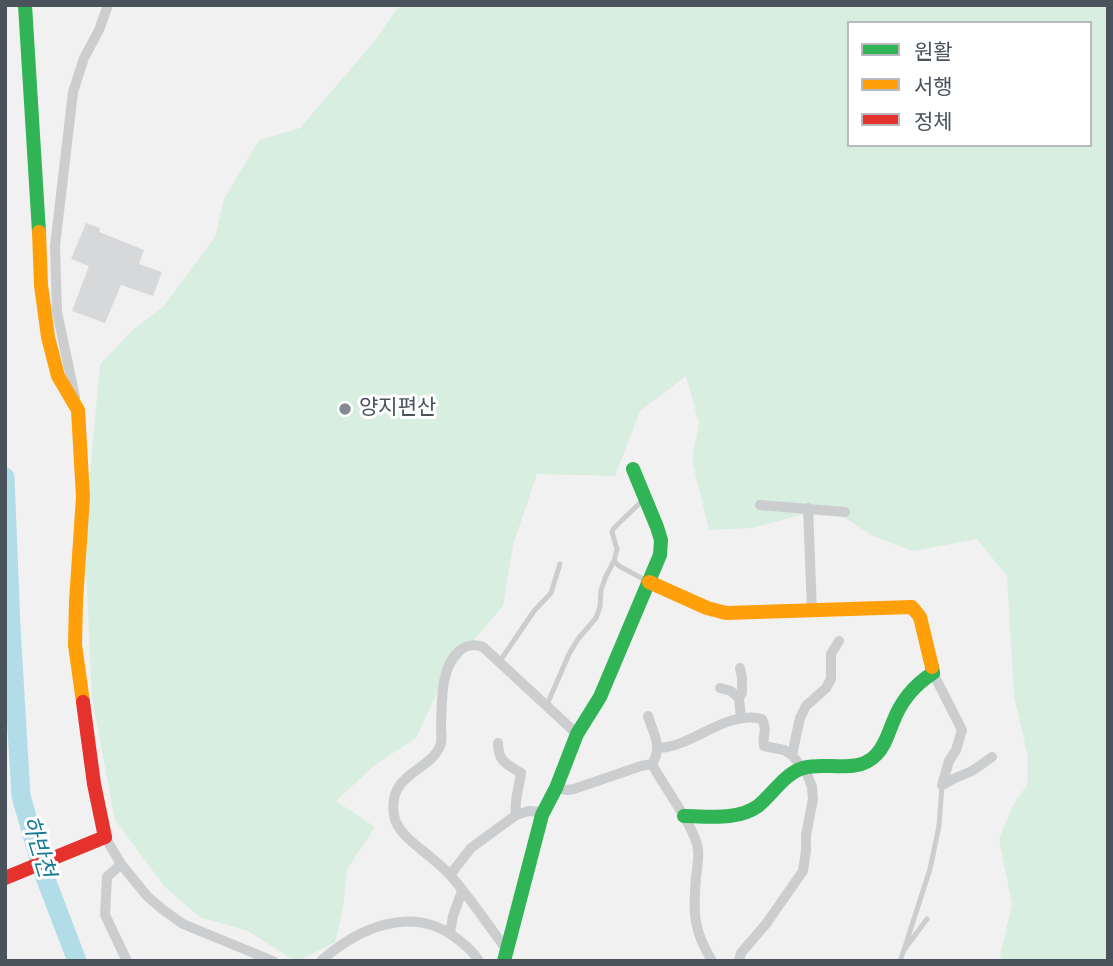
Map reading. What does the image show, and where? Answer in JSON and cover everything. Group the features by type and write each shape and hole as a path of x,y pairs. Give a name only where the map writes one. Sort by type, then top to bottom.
{"street":[{"path":"25,5 41,285 48,337 58,376 78,410"},
{"path":"108,5 99,30 84,58 74,92 55,246 57,312 78,410 83,497 75,645 100,839 147,896 183,924 273,961"},
{"path":"505,955 544,812 577,734 600,697 660,555 661,540 657,527 633,468"},
{"path":"760,505 845,512"},
{"path":"808,508 812,611"},
{"path":"649,582 707,608 726,613 912,607 920,617 933,673 962,730 942,785"},
{"path":"792,755 800,718 806,706 826,688 831,679 831,654 839,641"},
{"path":"505,955 450,875 399,828 394,816 398,787 408,775 437,752 442,740 446,671 452,657 462,648 476,644 483,647 577,734"},
{"path":"740,668 741,718"},
{"path":"684,816 745,812 757,806 802,769 851,765 873,759 883,746 906,695 933,673"},
{"path":"720,688 731,691 739,698"},
{"path":"648,716 659,748 652,764"},
{"path":"659,748 680,744 698,734 741,718 752,717 762,719 766,726 764,746 784,750 792,755 807,774 813,799 803,872 741,953 739,961"},
{"path":"498,743 500,757 506,765 521,773 515,799 516,815"},
{"path":"942,785 972,771 992,757"},
{"path":"556,788 575,789 652,764"},
{"path":"652,764 696,841 699,851 694,919 700,939 712,961"},
{"path":"450,875 471,848 516,815 529,811 544,812"},
{"path":"5,878 100,839"},
{"path":"121,864 107,877 105,915 127,961"},
{"path":"450,933 462,891"},
{"path":"321,961 355,935 381,925 408,921 432,925 450,933 472,951 479,961"}],"lane":[{"path":"547,707 569,654 596,618 601,590 617,549 612,532 645,498"},
{"path":"614,561 649,582"},
{"path":"500,661 534,611 551,593 560,564"},
{"path":"900,961 930,869 939,826 942,785"},
{"path":"904,950 927,919"}],"green space":[{"path":"400,5 1108,5 1108,961 999,961 1012,904 999,839 1013,805 1027,785 1028,757 1014,696 1007,576 977,539 913,551 873,536 842,516 808,513 752,528 709,530 692,460 699,423 686,376 640,411 615,476 537,474 513,545 503,606 472,642 438,691 416,738 375,765 336,801 375,827 347,869 343,908 335,942 295,961 248,931 200,917 165,887 115,820 92,698 86,569 88,498 100,364 134,329 163,307 215,237 224,199 259,140 300,128 374,42"}],"building":[{"path":"86,223 100,228 99,232 144,250 139,264 162,272 153,296 121,285 105,323 72,311 89,266 71,259"}],"waterway":[{"name":"하반천","path":"5,477 21,796 42,869 77,961"}],"traffic: fast":[{"path":"25,5 39,232"},
{"path":"504,961 542,815 556,788 577,734 600,697 660,555 661,540 657,527 633,469"},
{"path":"684,816 722,817 741,814 758,806 784,779 803,768 851,766 868,761 882,748 904,700 933,673 932,667"}],"traffic: slow":[{"path":"39,232 41,285 48,337 58,376 78,410 83,497 75,645 83,702"},
{"path":"649,582 707,608 726,613 912,607 920,617 932,667"}],"traffic: jam":[{"path":"5,878 105,837 94,784 83,702"}],"place":[{"name":"양지편산","path":"345,409"}]}
